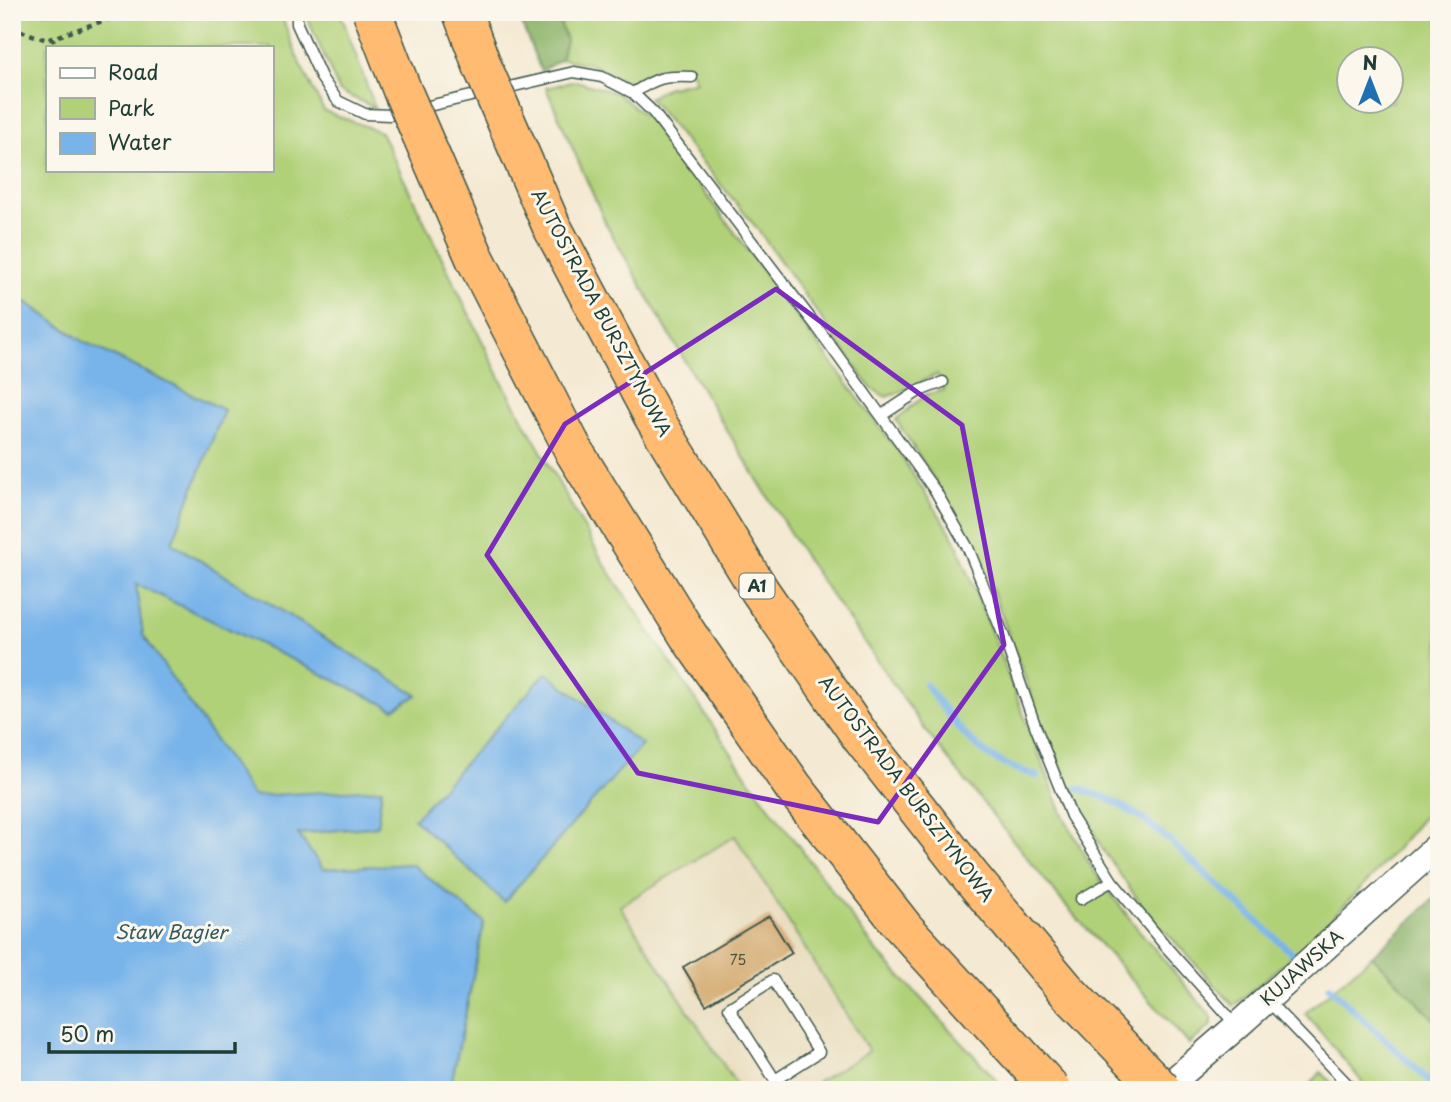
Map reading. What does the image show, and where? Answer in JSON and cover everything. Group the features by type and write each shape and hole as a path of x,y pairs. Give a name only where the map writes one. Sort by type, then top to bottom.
{"highway":[{"path":"372,12 402,90 475,258 575,453 688,635 794,788 904,928 1052,1090"},
{"name":"AUTOSTRADA BURSZTYNOWA","path":"462,12 483,68 551,225 653,416 760,591 861,737 971,877 1067,991 1163,1090"}],"street":[{"name":"KUJAWSKA","path":"1163,1090 1439,845"}],"lane":[{"path":"297,12 297,24 322,79 338,101 365,114 390,115 574,72 602,77 633,93 653,112 882,415 936,492 968,548 1072,816 1112,881 1237,1026"},
{"path":"633,93 655,79 668,76 692,77"},
{"path":"882,415 919,391 943,382"},
{"path":"1081,899 1112,881"},
{"path":"775,1080 820,1052 773,980 729,1007 775,1080 782,1090"},
{"path":"1266,1000 1353,1090"}],"path":[{"path":"12,26 47,40 129,12"},
{"path":"51,38 59,46"}],"highlighted area":[{"path":"776,289 962,425 1004,645 878,822 638,773 487,555 565,424"}],"shaded area":[{"path":"735,835 869,1052 804,1090 740,1090 620,905"}],"green space":[{"path":"12,12 280,12 300,64 324,111 381,132 500,378 603,562 748,778 876,950 1006,1090 804,1090 869,1051 735,836 620,906 740,1090 450,1090 484,922 411,864 323,869 298,834 377,826 253,797 143,635 135,583 394,709 417,695 172,543 224,410 84,342 25,301 12,302"},
{"path":"314,12 340,12 375,108 339,91 308,19"},
{"path":"517,12 556,12 566,40 561,59 541,71"},
{"path":"556,12 1439,12 1439,799 1371,878 1304,946 1234,1006 1143,907 1103,850 1074,796 1042,724 987,576 952,507 896,420 925,395 944,390 937,374 886,397 871,388 756,227 649,98 666,88 696,81 690,70 654,70 627,83 590,64 561,59 566,40"},
{"path":"576,81 616,93 650,119 897,450 955,539 1062,813 1093,870 1137,928 1212,1017 1212,1025 1189,1044 1061,900 928,734 805,557 693,375 606,224 546,88"},
{"path":"1439,894 1439,1024 1372,956"},
{"path":"1372,956 1439,1024 1439,1090 1369,1090 1305,1013"},
{"path":"1321,1072 1339,1090 1306,1090"}],"water":[{"name":"Staw Bagier","path":"24,301 84,342 224,410 172,543 417,695 394,709 136,584 143,635 253,796 382,789 377,826 298,834 323,869 411,864 484,922 450,1090 12,1090 12,302"},
{"path":"546,673 642,745 504,902 414,819"}],"building":[{"path":"769,916 792,953 706,1005 683,967"}],"waterway":[{"path":"926,685 959,728 978,747 1005,764 1037,776"},
{"path":"1077,788 1104,797 1143,819 1294,955"},
{"path":"1329,987 1439,1090"}]}
